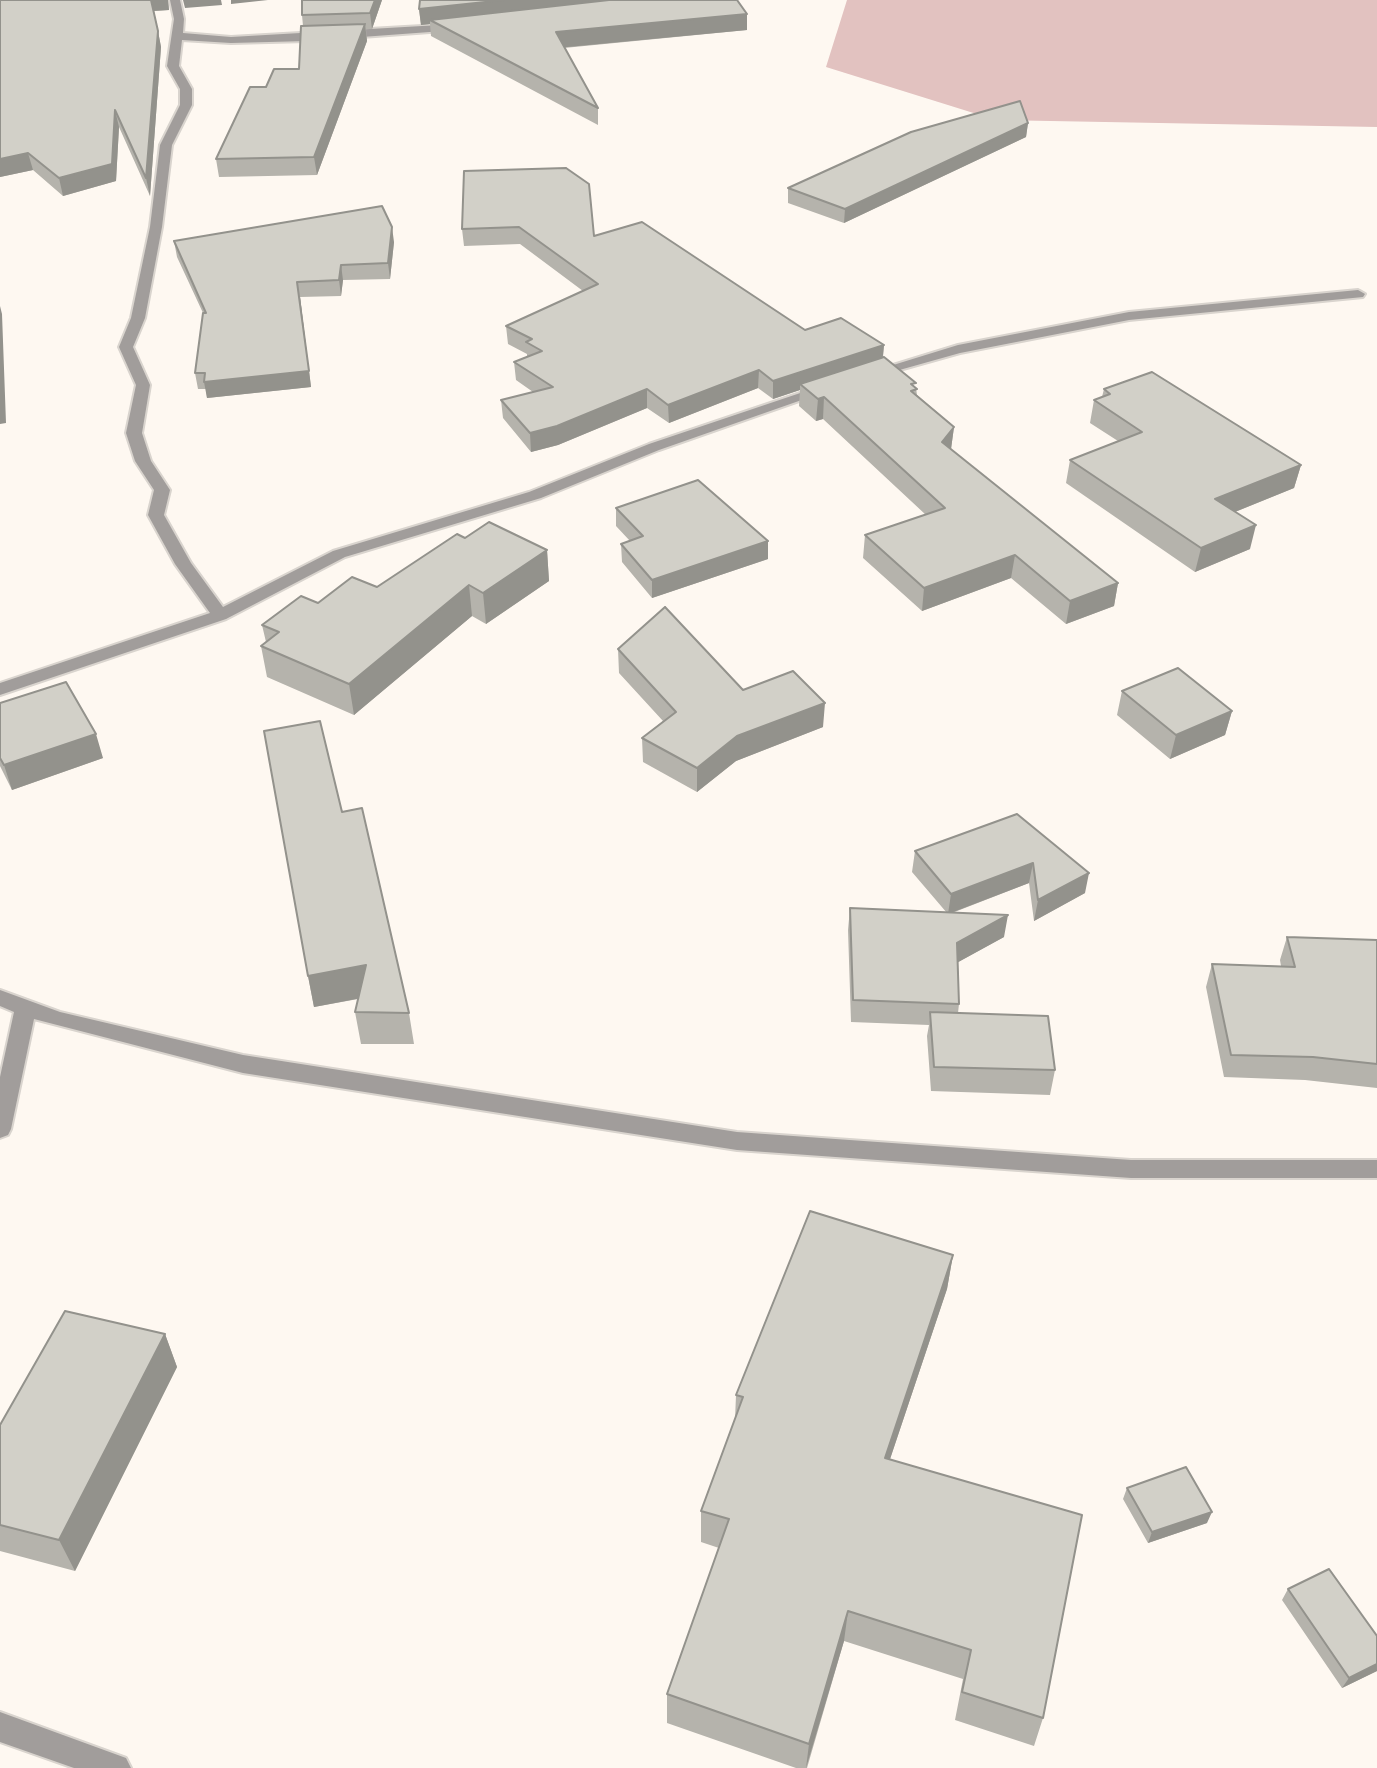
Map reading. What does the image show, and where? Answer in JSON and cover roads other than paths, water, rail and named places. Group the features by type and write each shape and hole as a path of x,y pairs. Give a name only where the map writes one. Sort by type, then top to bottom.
{"street":[{"path":"175,0 179,19 173,66 186,89 186,105 166,145 156,227 138,318 126,347 143,385 134,433 143,461 162,490 156,515 183,564 220,615"},
{"path":"177,36 231,40 307,38 467,26"},
{"path":"0,689 220,615 339,554 535,495 654,447 958,349 1129,316 1358,294"},
{"path":"0,998 57,1019 243,1064 737,1141 1131,1169 1377,1169"},
{"path":"0,1129 26,1007"},
{"path":"0,1727 116,1768"}]}
